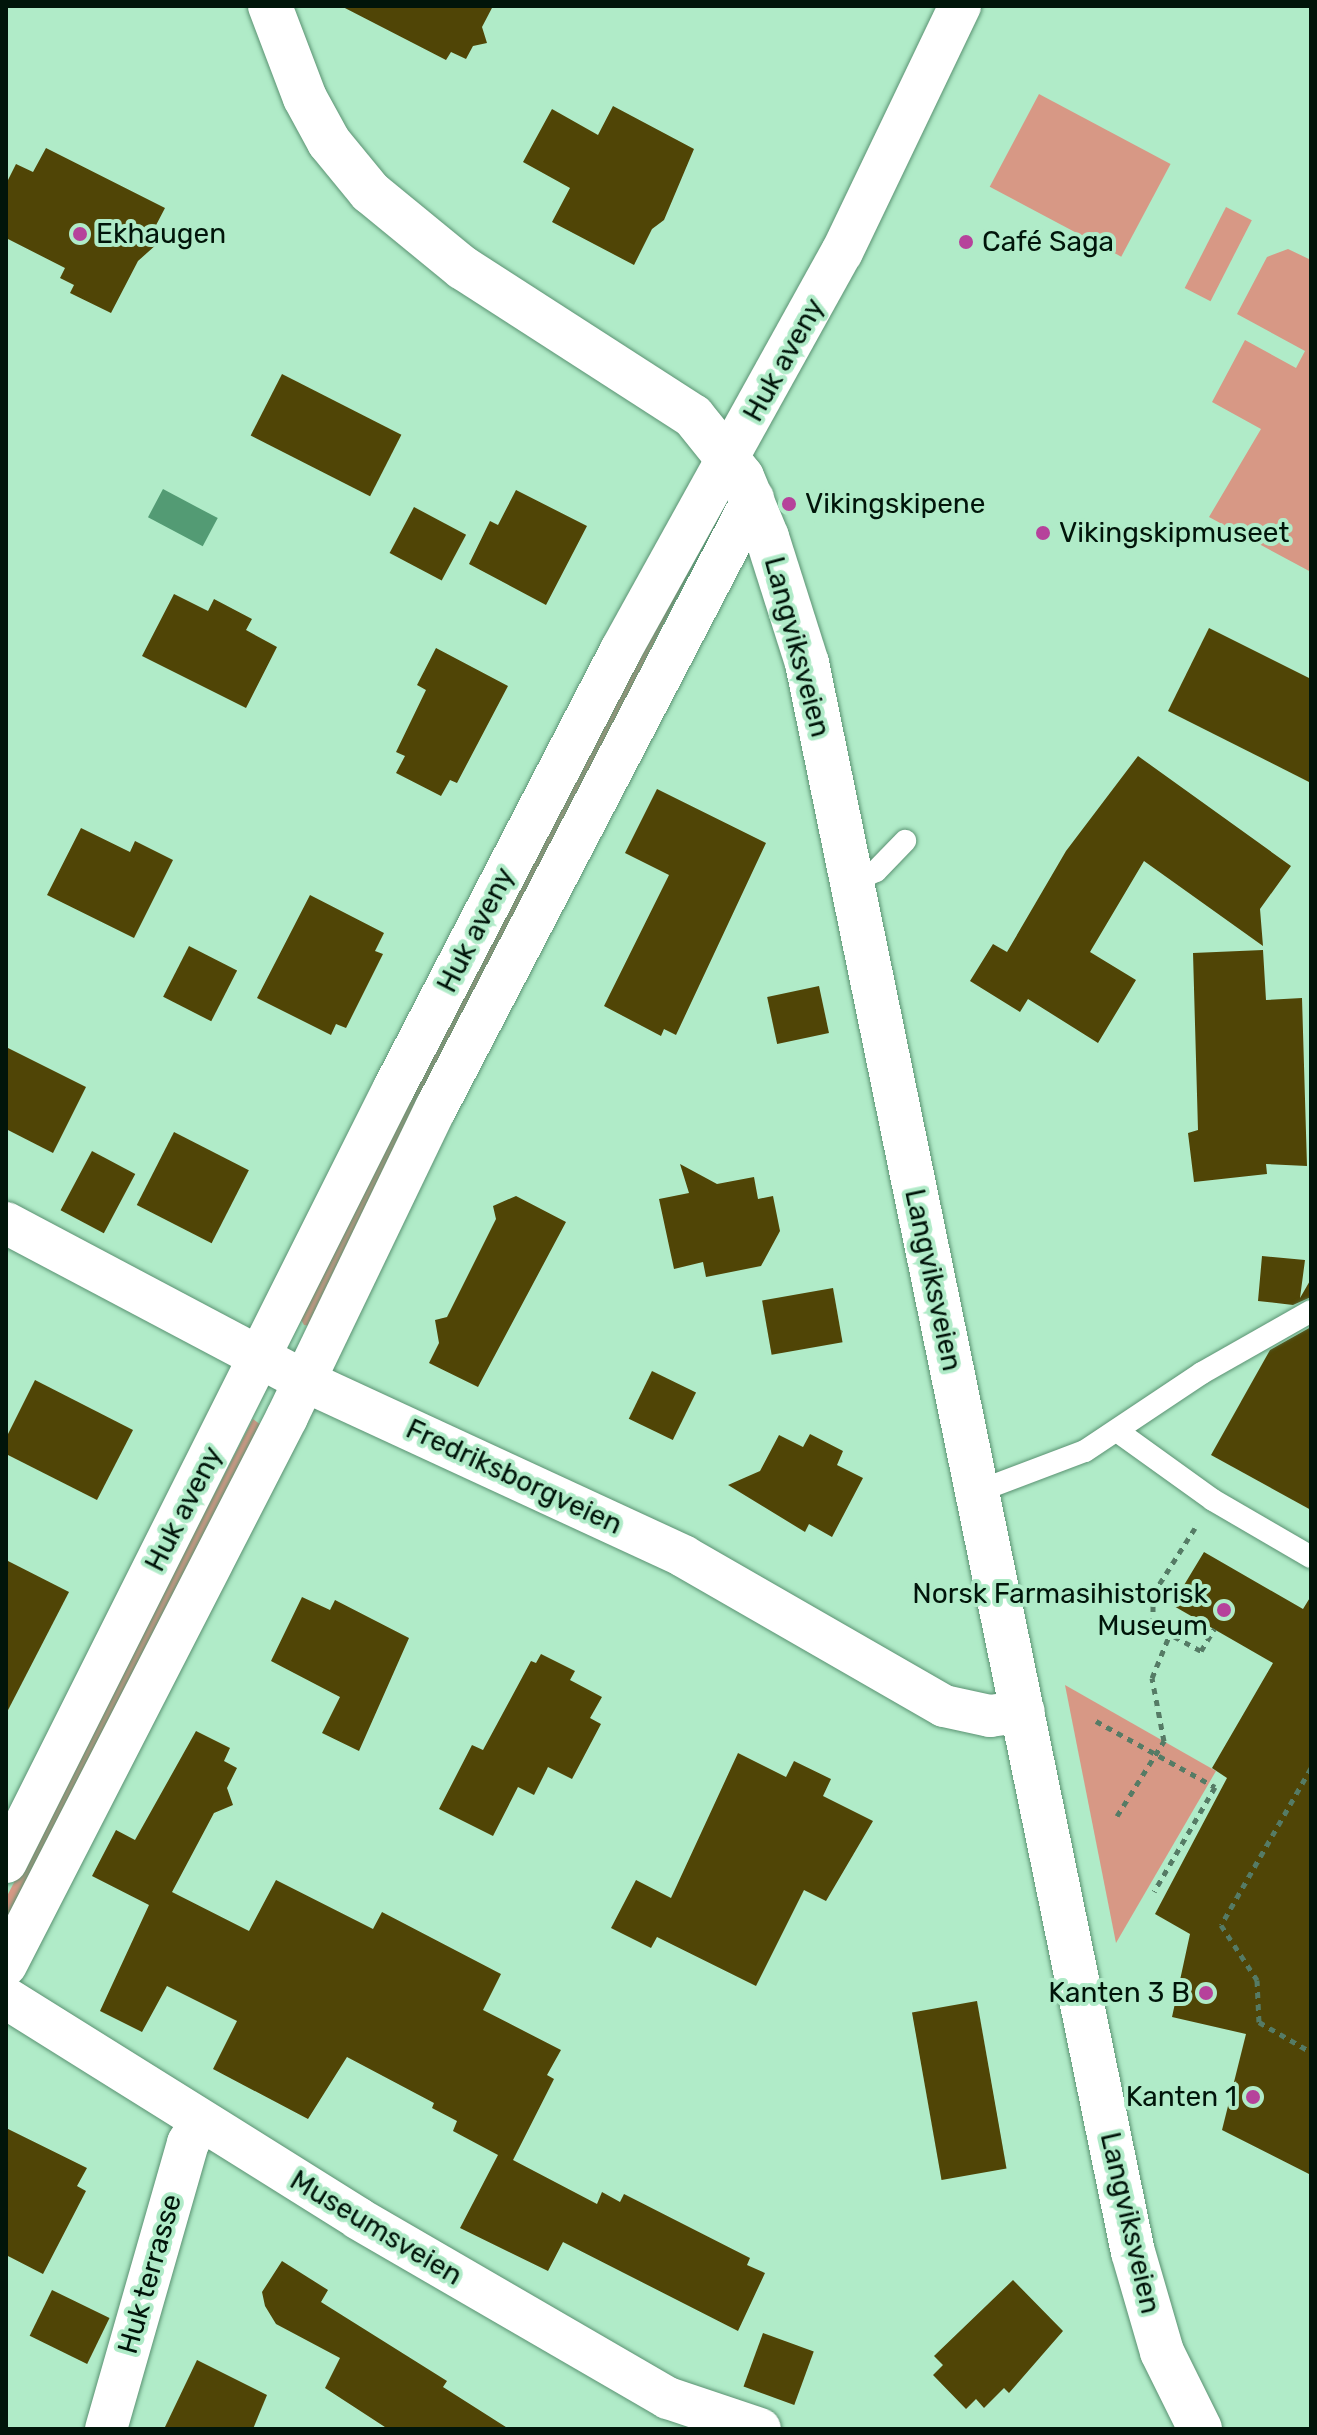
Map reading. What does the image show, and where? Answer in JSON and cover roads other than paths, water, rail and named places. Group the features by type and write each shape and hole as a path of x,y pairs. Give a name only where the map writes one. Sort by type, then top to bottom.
{"street":[{"name":"Langviksveien","path":"270,6 329,142 389,211 463,268 670,398 729,458 753,499 807,663 1143,2294 1162,2352 1200,2429"},
{"name":"Huk aveny","path":"6,1862 613,664 842,252 960,6"},
{"name":"Huk aveny","path":"6,1965 305,1381 436,1108 753,499"},
{"name":"Fredriksborgveien","path":"6,1223 305,1381 683,1556 944,1706 990,1716 1024,1711"},
{"name":"Museumsveien","path":"6,1998 661,2414 760,2429"},
{"name":"Huk terrasse","path":"106,2429 188,2143 200,2123"}],"lane":[{"path":"850,883 876,871 905,841"},
{"path":"979,1491 1053,1466 1117,1431 1311,1311"},
{"path":"1117,1431 1213,1500 1311,1557"}],"place":[{"name":"Ekhaugen","path":"80,234"},
{"name":"Café Saga","path":"966,242"},
{"name":"Vikingskipene","path":"789,504"},
{"name":"Vikingskipmuseet","path":"1043,533"},
{"name":"Norsk Farmasihistorisk Museum","path":"1224,1610"},
{"name":"Kanten 3 B","path":"1206,1993"},
{"name":"Kanten 1","path":"1253,2097"}]}
